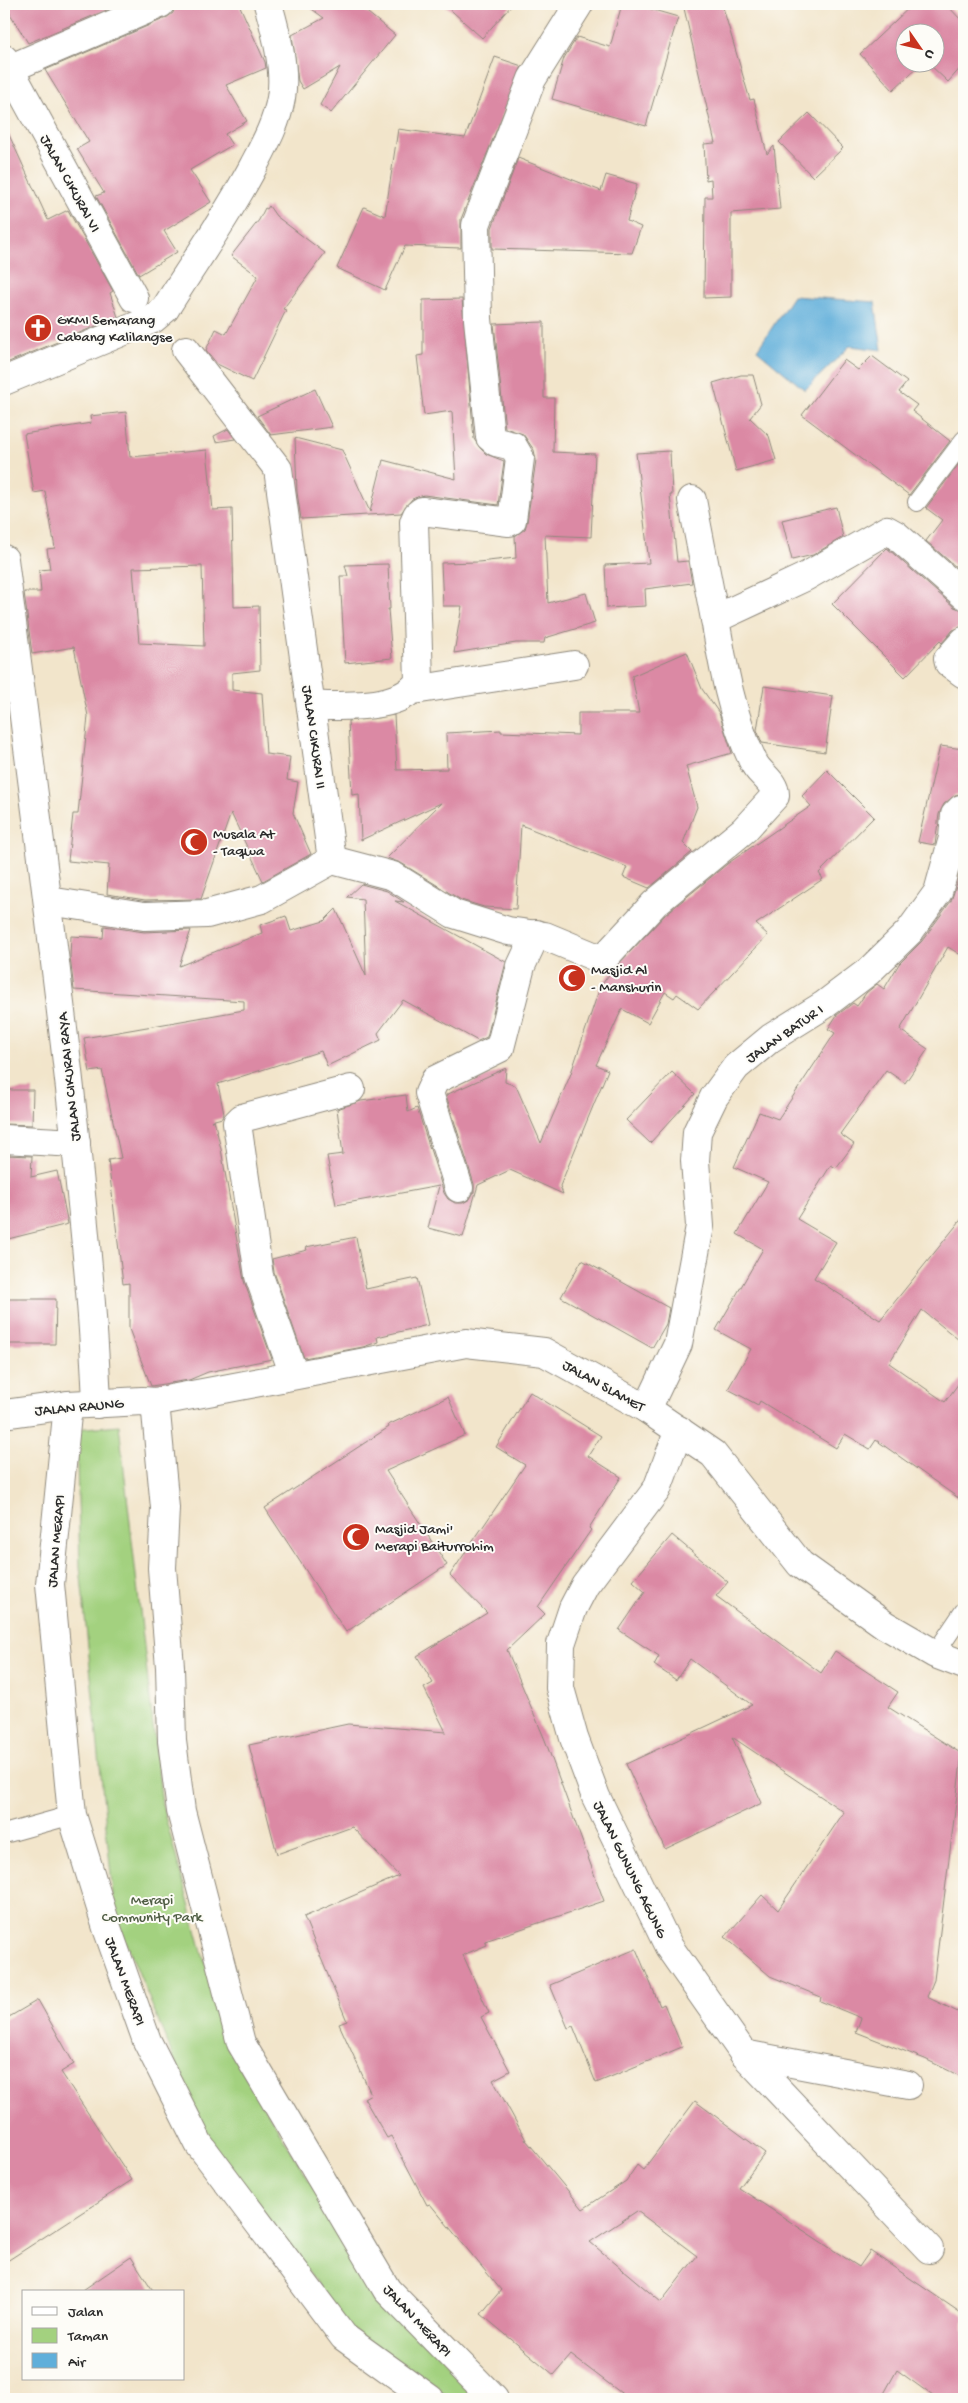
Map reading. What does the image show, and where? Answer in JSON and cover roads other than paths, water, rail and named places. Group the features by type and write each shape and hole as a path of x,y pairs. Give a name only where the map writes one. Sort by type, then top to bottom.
{"street":[{"name":"JALAN CIKURAI VI","path":"134,298 5,66 160,4"},
{"path":"4,381 153,319 165,308 243,186 265,145 276,118 281,98 282,81 268,4"},
{"path":"414,690 419,682 420,666 414,522 417,515 422,511 509,522 512,518 520,458 513,446 496,442 490,438 478,319 476,225 532,79 580,4"},
{"name":"JALAN CIKURAI II","path":"186,350 278,469 332,860"},
{"path":"49,902 144,916 207,914 262,899 332,860 393,876 454,914 508,931 546,936 598,958 604,958 655,903 689,878 744,830 775,796 773,786 753,763 726,686 692,500"},
{"path":"715,619 805,577 887,530 896,535 964,596"},
{"name":"JALAN CIKURAI RAYA","path":"4,559 16,751 49,902 76,1143 97,1404"},
{"path":"964,641 948,659 949,663 964,674"},
{"path":"311,706 390,702 414,690 574,664"},
{"name":"JALAN BATUR I","path":"647,1409 678,1344 700,1226 696,1161 697,1132 714,1097 736,1067 771,1038 824,1005 869,971 909,932 938,892 953,838 955,815 961,809 964,809"},
{"path":"459,1188 429,1092 430,1086 435,1080 500,1048 521,966 536,934"},
{"path":"294,1375 259,1276 237,1123 242,1118 351,1089"},
{"path":"4,1139 76,1143"},
{"name":"JALAN SLAMET","path":"155,1402 466,1343 544,1352 647,1409 714,1454 800,1564 885,1625 935,1654 964,1665"},
{"name":"JALAN RAUNG","path":"4,1414 68,1406 142,1401 155,1402"},
{"name":"JALAN MERAPI","path":"155,1402 165,1508 162,1568 173,1750 181,1811 241,2043 388,2290 494,2399"},
{"name":"JALAN MERAPI","path":"68,1406 50,1584 72,1815 106,1928 148,2041 199,2144 344,2336 430,2399"},
{"name":"JALAN GUNUNG AGUNG","path":"679,1430 668,1454 657,1489 585,1585 573,1608 561,1644 560,1688 574,1738 596,1797 668,1947 744,2054 929,2249"},
{"path":"744,2054 908,2085"}],"lane":[{"path":"917,502 964,440"},
{"path":"935,1654 964,1611"},
{"path":"4,1834 72,1815"}],"water":[{"path":"793,296 875,302 882,350 850,346 805,390 757,350"}],"place":[{"name":"GKMI Semarang Cabang Kalilangse","path":"38,328"},
{"name":"Musala At - Taqwa","path":"194,842"},
{"name":"Masjid Al - Manshurin","path":"572,978"},
{"name":"Masjid Jami' Merapi Baiturrohim","path":"356,1537"}],"park label":[{"name":"Merapi Community Park","path":"152,1908"}]}
